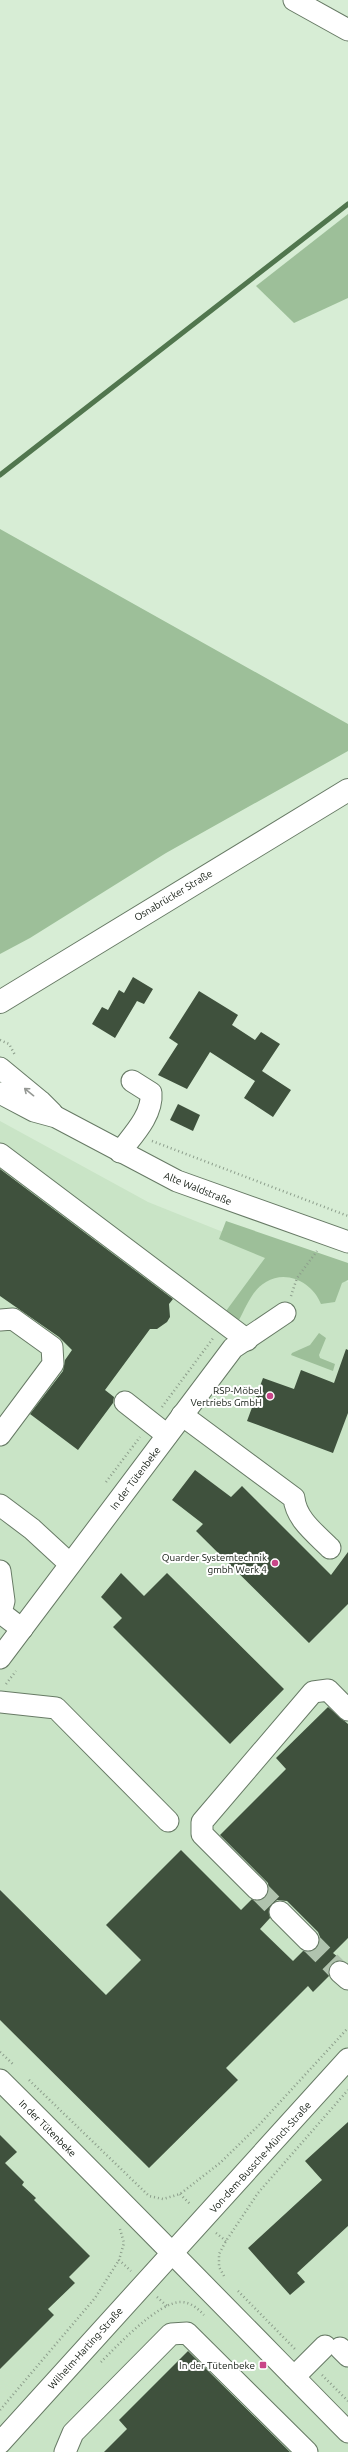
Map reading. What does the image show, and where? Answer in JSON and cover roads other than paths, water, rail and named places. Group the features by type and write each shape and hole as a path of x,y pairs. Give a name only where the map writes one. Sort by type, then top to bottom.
{"main road":[{"name":"Osnabrücker Straße","path":"0,998 41,976 348,790"}],"street":[{"path":"294,0 348,30"},
{"name":"Alte Waldstraße","path":"9,1064 56,1118"},
{"path":"120,1152 140,1126 152,1101 151,1093 132,1081"},
{"name":"Alte Waldstraße","path":"0,1093 34,1111 56,1118 177,1181 348,1242"},
{"path":"0,1154 247,1340"},
{"name":"In der Tütenbeke","path":"0,1658 233,1348 247,1340 284,1313"},
{"path":"0,1320 13,1319 52,1347 53,1364 0,1434"},
{"path":"125,1402 167,1435"},
{"path":"182,1415 294,1498 295,1508 302,1519 330,1548"},
{"path":"0,1505 32,1528 70,1564"},
{"path":"0,1571 4,1601 0,1613 22,1628"},
{"path":"257,1889 202,1834 202,1822 313,1692 328,1690 348,1710"},
{"path":"0,1702 56,1708 168,1821"},
{"path":"280,1912 308,1940"},
{"name":"Von-dem-Bussche-Münch-Straße","path":"171,2253 348,2059"},
{"name":"In der Tütenbeke","path":"0,2080 139,2218 171,2253 348,2432"},
{"name":"Wilhelm-Harting-Straße","path":"0,2443 171,2253"},
{"path":"65,2452 73,2433 171,2334 187,2333 307,2452"},
{"path":"294,2377 309,2362 338,2350"}],"waterway":[{"path":"0,475 348,204"}],"tunnel":[{"path":"257,1889 280,1912"},
{"path":"308,1940 340,1972"}],"place":[{"name":"RSP-Möbel Vertriebs GmbH","path":"270,1396"},
{"name":"Quarder Systemtechnik gmbh Werk 4","path":"275,1563"},
{"name":"In der Tütenbeke","path":"263,2365"}]}
